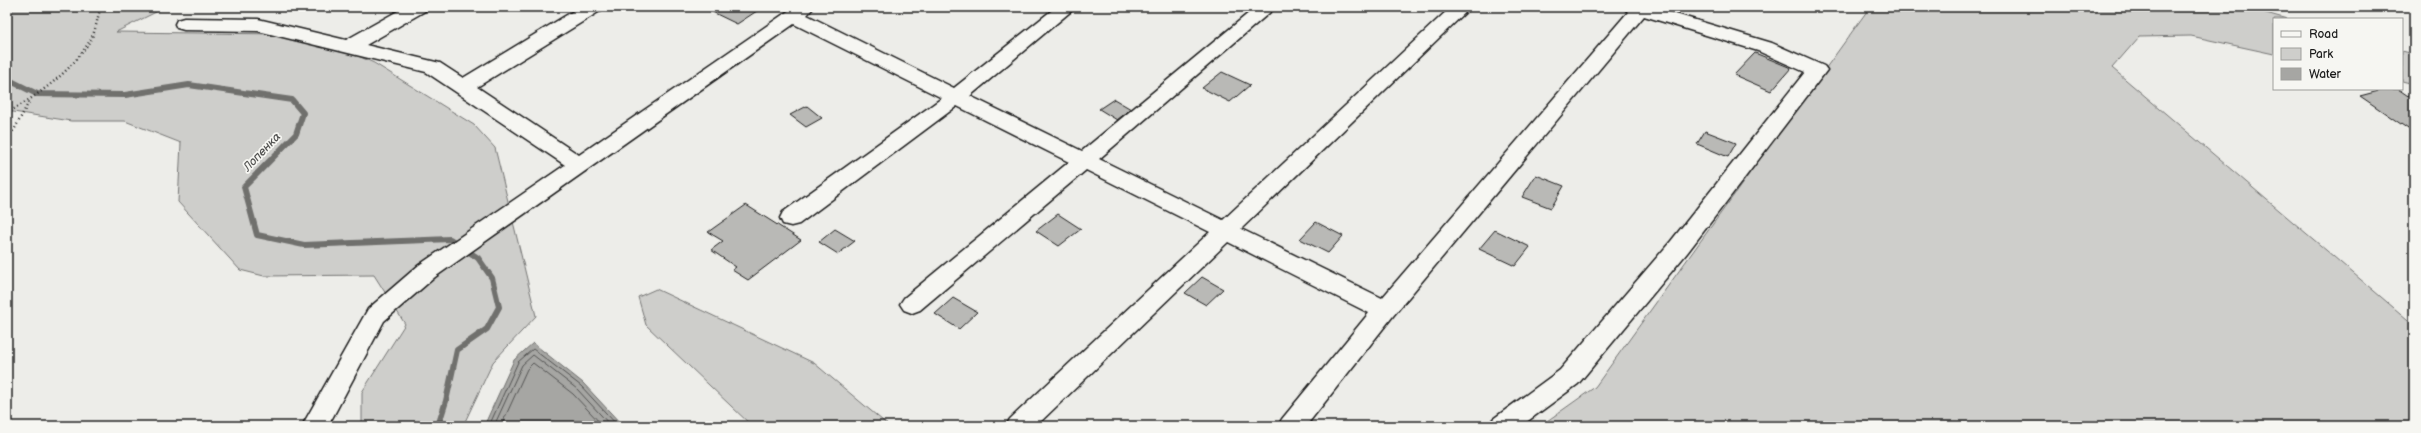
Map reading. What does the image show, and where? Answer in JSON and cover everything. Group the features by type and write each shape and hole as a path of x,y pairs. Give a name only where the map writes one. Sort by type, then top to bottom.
{"street":[{"path":"348,47 418,7"},
{"path":"463,87 593,7"},
{"path":"791,218 956,97 1067,7"},
{"path":"912,304 1085,161 1267,7"},
{"path":"1019,426 1462,7"},
{"path":"1291,426 1385,310 1636,8 1765,47 1817,70 1679,247 1569,377 1502,426"},
{"path":"315,426 376,315 427,272 800,12 956,97 1385,310"},
{"path":"184,24 258,25 433,68 580,165"}],"path":[{"path":"7,113 29,102 72,62 92,36 100,8 94,7"},
{"path":"2404,7 2414,9"},
{"path":"7,137 14,130 29,102"}],"green space":[{"path":"7,7 166,7 116,32 281,34 331,44 374,63 474,125 495,148 536,316 493,362 463,426 362,426 362,392 405,324 374,275 264,276 240,270 178,202 181,143 125,121 71,121 7,111"},
{"path":"1870,7 2245,7 2284,18 2273,18 2273,54 2191,36 2139,37 2112,68 2414,325 2414,426 1540,426 1595,387"},
{"path":"2403,51 2414,54 2414,84 2403,81"},
{"path":"656,289 814,363 889,426 752,426 646,325 638,297"}],"water":[{"path":"533,343 583,383 623,426 484,426 514,360"}],"building":[{"path":"702,7 763,7 737,24"},
{"path":"1755,53 1791,68 1771,91 1734,75"},
{"path":"1222,72 1250,85 1230,102 1202,88"},
{"path":"2382,90 2399,90 2414,100 2414,133 2360,96"},
{"path":"1114,99 1131,109 1117,120 1099,109"},
{"path":"807,106 822,118 806,127 790,115"},
{"path":"1705,131 1736,143 1728,157 1697,144"},
{"path":"1536,175 1564,186 1551,208 1522,197"},
{"path":"746,205 801,240 748,280 732,270 736,267 711,250 723,241 708,232"},
{"path":"1058,214 1081,229 1059,246 1036,231"},
{"path":"1316,222 1343,236 1328,253 1300,239"},
{"path":"835,229 855,241 838,254 819,242"},
{"path":"1495,230 1530,247 1515,266 1479,249"},
{"path":"1202,277 1223,289 1206,305 1185,293"},
{"path":"953,298 977,312 959,329 935,314"}],"waterway":[{"name":"Лопенка","path":"7,79 37,94 125,95 189,85 292,100 303,113 296,134 244,187 257,235 304,245 450,239 478,258 492,278 499,307 487,329 457,350 446,401 438,426"}]}
